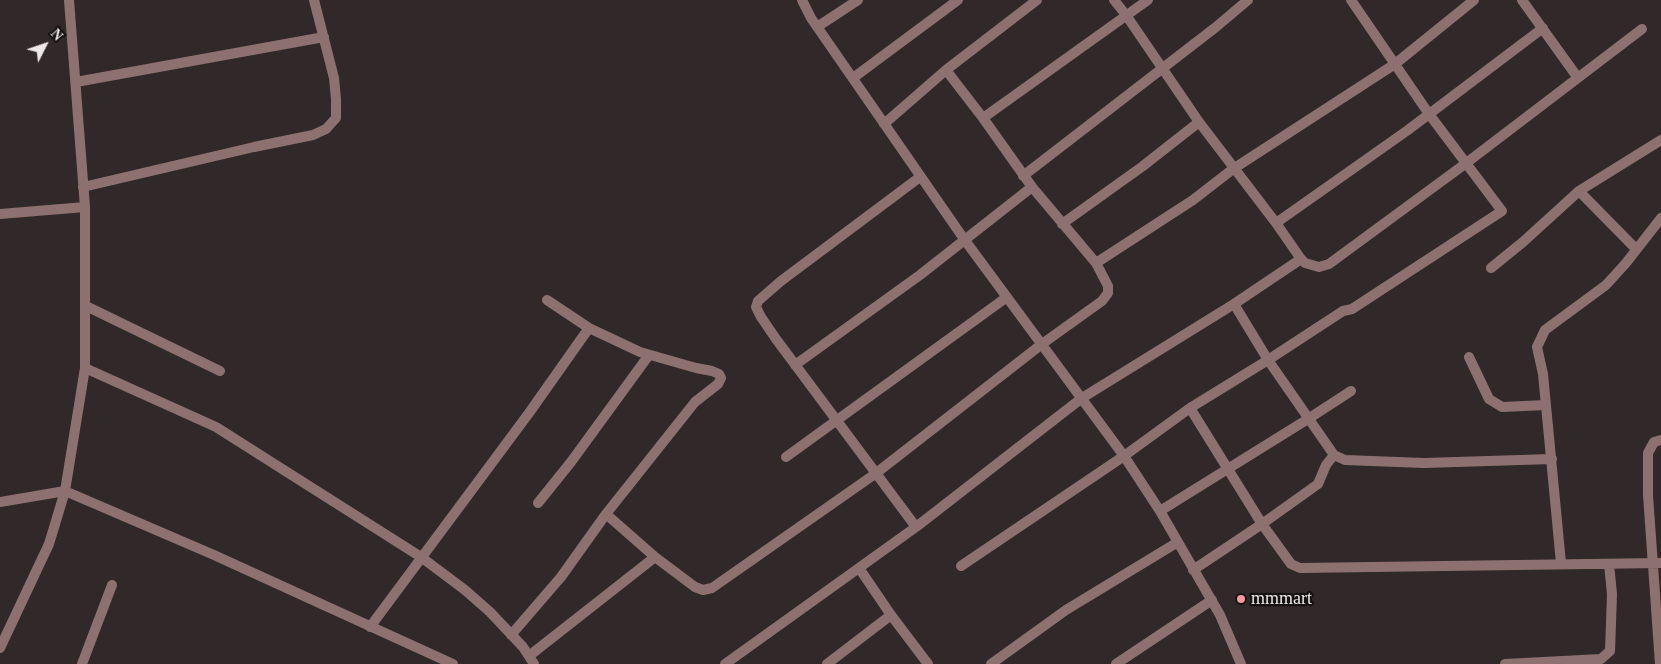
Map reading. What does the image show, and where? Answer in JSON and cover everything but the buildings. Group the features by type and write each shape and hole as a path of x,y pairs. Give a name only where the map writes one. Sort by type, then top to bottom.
{"street":[{"path":"0,648 49,544 65,490 85,368 85,207 68,0"},
{"path":"83,187 313,135 332,123 336,118 334,78 314,0"},
{"path":"802,0 817,27 920,176 1124,456 1160,511 1212,600 1241,664"},
{"path":"817,27 858,0"},
{"path":"853,78 958,0"},
{"path":"884,124 946,70 1037,0"},
{"path":"1114,0 1199,122 1276,223 1301,260 1311,266 1319,267 1328,264 1466,164 1642,29"},
{"path":"983,118 1148,0"},
{"path":"1229,0 1237,10"},
{"path":"1023,176 1248,0"},
{"path":"1096,263 1193,200 1233,169 1395,64 1474,0"},
{"path":"1522,0 1578,78"},
{"path":"960,566 1124,456 1190,408 1268,360 1343,310 1352,309 1502,211 1429,114 1355,1"},
{"path":"1276,223 1429,114 1543,28"},
{"path":"76,82 324,37"},
{"path":"606,514 655,557 695,587 703,590 712,588 875,474 1042,344 1102,301 1108,293 1108,286 1096,263 1023,176 983,118 946,70"},
{"path":"1062,224 1143,166 1199,122"},
{"path":"1491,268 1523,242 1579,191 1661,140"},
{"path":"916,527 835,420 761,317 756,307 758,301 781,281 920,176"},
{"path":"795,364 920,275 964,238 1032,187"},
{"path":"1579,191 1636,249"},
{"path":"0,214 85,207"},
{"path":"1562,563 1543,374 1538,347 1540,338 1545,330 1606,285 1661,218"},
{"path":"724,664 916,527 1082,398 1234,304 1301,260"},
{"path":"786,457 1007,297"},
{"path":"512,635 561,577 606,514 695,402 718,384 721,378 712,371 640,352 589,328 547,300"},
{"path":"1234,304 1268,360 1334,455 1345,460 1424,463 1552,459"},
{"path":"86,306 220,371"},
{"path":"370,627 529,413 589,328"},
{"path":"538,503 577,454 649,355"},
{"path":"1469,357 1488,400 1502,407 1546,405"},
{"path":"85,368 216,427 421,557 490,612 512,635 531,660 655,557"},
{"path":"1160,511 1351,390"},
{"path":"1190,408 1262,524 1291,564 1300,568 1657,563"},
{"path":"1660,664 1657,563 1648,495 1648,453 1654,442 1661,440"},
{"path":"1193,570 1318,484 1326,466 1334,455"},
{"path":"0,502 65,490 214,555 453,664"},
{"path":"991,664 1066,610 1178,542"},
{"path":"1505,664 1602,659 1610,651 1612,594 1609,564"},
{"path":"858,568 891,616 928,664"},
{"path":"82,664 112,585"},
{"path":"1116,664 1212,600"},
{"path":"827,664 891,616"}],"place":[{"name":"mmmart","path":"1241,599"}]}
